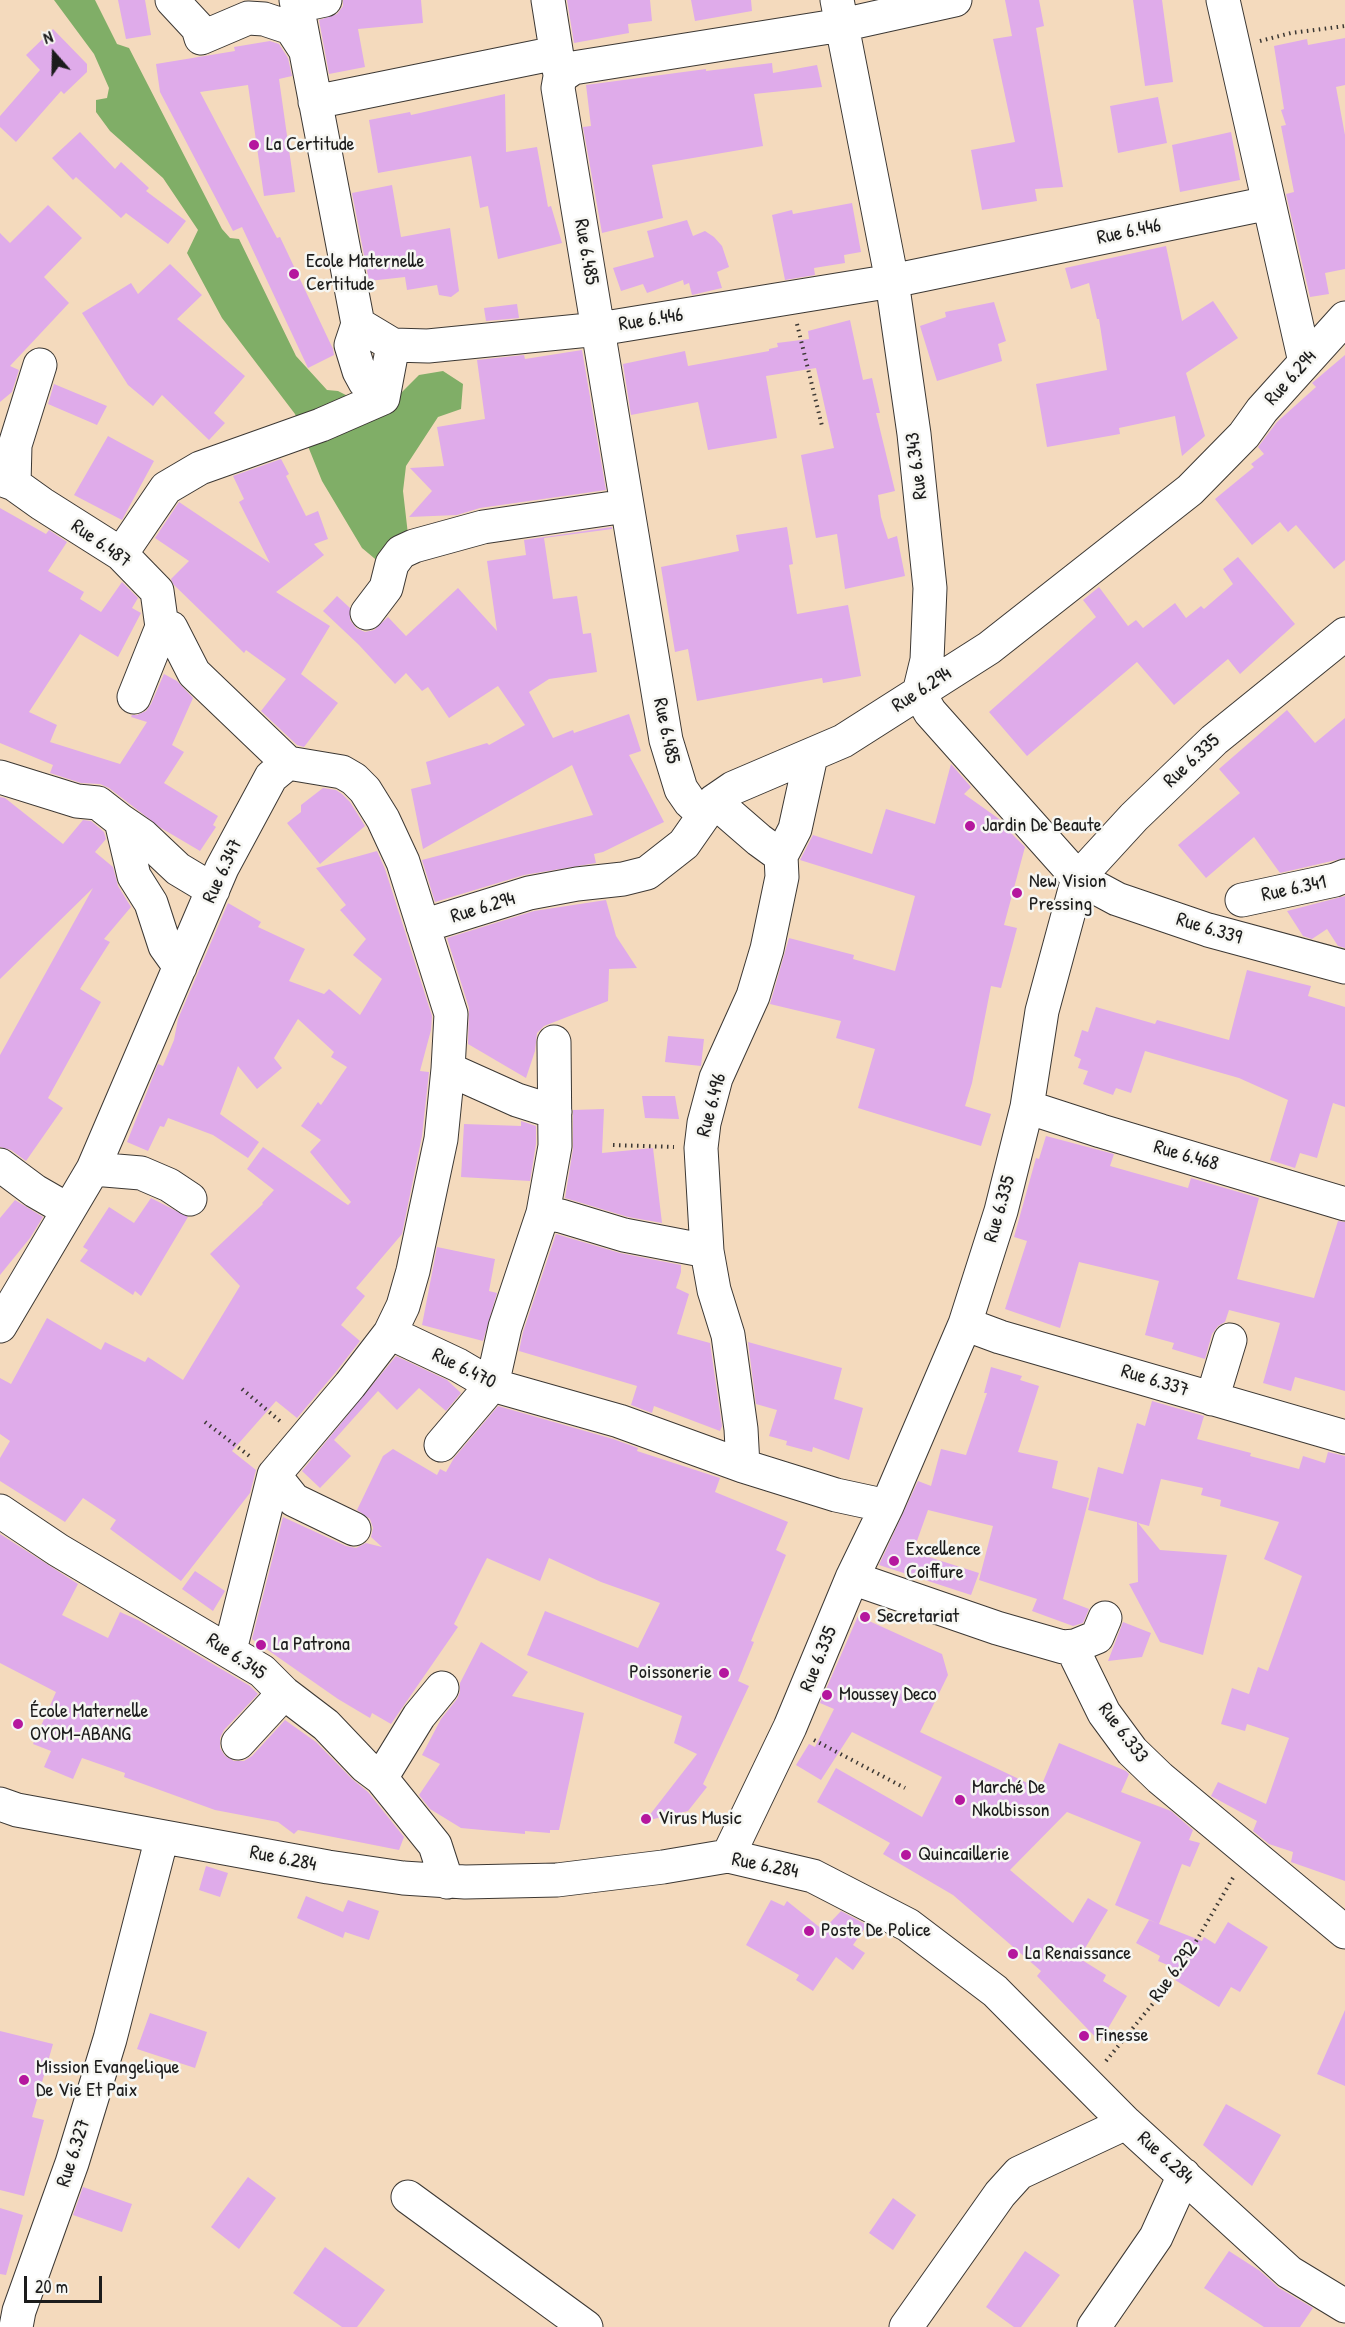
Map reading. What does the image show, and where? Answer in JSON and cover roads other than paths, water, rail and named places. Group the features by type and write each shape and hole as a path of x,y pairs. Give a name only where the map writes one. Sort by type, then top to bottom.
{"street":[{"path":"172,0 198,28 201,38 248,18 293,5 304,48 358,324 351,345 365,382 383,398"},
{"name":"Rue 6.485","path":"548,0 558,65 558,88 666,740 681,789 690,802 709,808 782,856"},
{"path":"315,102 558,65 573,68 840,13 955,0"},
{"path":"1223,0 1305,362"},
{"name":"Rue 6.343","path":"840,13 892,281 914,434 930,588 927,660 919,693"},
{"name":"Rue 6.446","path":"358,324 393,345 428,346 599,329 892,281 1269,203"},
{"name":"Rue 6.294","path":"423,926 529,893 577,884 623,879 647,873 684,844 709,808 733,788 843,741 989,648 1190,489 1244,435 1262,410 1345,318"},
{"path":"359,371 393,345"},
{"path":"383,398 393,345"},
{"path":"7,482 15,445 40,365"},
{"path":"121,554 166,488 200,468 321,425 383,398"},
{"name":"Rue 6.487","path":"7,482 121,554 165,607 171,628 194,673 288,763"},
{"path":"367,613 386,588 392,564 396,558 401,552 414,546 483,527 626,506"},
{"path":"134,697 165,607"},
{"name":"Rue 6.335","path":"728,1856 790,1727 852,1578 887,1506 965,1324 1001,1211 1028,1107 1042,1011 1078,878 1134,817 1214,740 1345,634"},
{"path":"919,693 930,712 1078,878"},
{"name":"Rue 6.496","path":"743,1466 741,1429 728,1335 714,1290 707,1251 701,1148 704,1124 716,1078 753,996 767,949 782,877 782,856 795,829 811,756"},
{"path":"230,1650 274,1475 350,1385 390,1333 403,1306 427,1210 441,1139 448,1069 451,1014 402,862 382,819 365,790 354,778 342,772 288,763"},
{"name":"Rue 6.347","path":"0,1326 93,1169 213,890 271,777 288,763"},
{"path":"0,777 76,801 98,803 143,837 178,869 213,890"},
{"path":"121,821 134,876 151,903 165,946 180,967"},
{"name":"Rue 6.341","path":"1242,900 1345,876"},
{"name":"Rue 6.339","path":"1078,878 1117,899 1198,926 1345,967"},
{"path":"441,1445 492,1385 505,1327 543,1213 555,1146 554,1042"},
{"path":"448,1069 517,1100 555,1112"},
{"name":"Rue 6.468","path":"1028,1107 1345,1204"},
{"path":"0,1165 35,1191 68,1210"},
{"path":"93,1169 141,1173 169,1185 190,1199"},
{"path":"543,1213 561,1216 624,1235 707,1251"},
{"name":"Rue 6.337","path":"965,1324 1000,1337 1345,1437"},
{"name":"Rue 6.470","path":"390,1333 458,1365 492,1385 619,1420 743,1466 836,1495 887,1506"},
{"path":"1212,1398 1230,1340"},
{"path":"274,1475 294,1500 354,1530"},
{"name":"Rue 6.345","path":"0,1511 58,1550 262,1671 284,1693 326,1725 365,1766 381,1778 435,1845 447,1882"},
{"path":"852,1578 997,1628 1063,1647 1076,1646 1097,1637 1105,1618"},
{"name":"Rue 6.333","path":"1076,1646 1077,1658 1104,1713 1132,1751 1160,1778 1345,1932"},
{"path":"381,1778 419,1716 442,1688"},
{"path":"238,1743 284,1693"},
{"name":"Rue 6.284","path":"0,1804 17,1810 328,1868 447,1882 557,1880 663,1868 728,1856 813,1876 908,1925 995,1991 1126,2123 1289,2272 1345,2307"},
{"name":"Rue 6.327","path":"12,2315 72,2163 110,2039 162,1836"},
{"path":"906,2327 1000,2194 1019,2173 1126,2123"},
{"path":"1095,2327 1156,2237 1184,2175"},
{"path":"408,2197 586,2327"},
{"path":"1333,2327 1345,2307"}],"place":[{"name":"La Certitude","path":"254,145"},
{"name":"Ecole Maternelle Certitude","path":"294,274"},
{"name":"Jardin De Beaute","path":"970,826"},
{"name":"New Vision Pressing","path":"1017,893"},
{"name":"Excellence Coiffure","path":"894,1561"},
{"name":"Secretariat","path":"865,1617"},
{"name":"La Patrona","path":"261,1645"},
{"name":"Poissonerie","path":"724,1673"},
{"name":"Moussey Deco","path":"827,1695"},
{"name":"École Maternelle OYOM-ABANG","path":"18,1724"},
{"name":"Marché De Nkolbisson","path":"960,1800"},
{"name":"Virus Music","path":"646,1819"},
{"name":"Quincaillerie","path":"906,1855"},
{"name":"Poste De Police","path":"809,1931"},
{"name":"La Renaissance","path":"1013,1954"},
{"name":"Finesse","path":"1084,2036"},
{"name":"Mission Evangelique De Vie Et Paix","path":"24,2080"}]}
